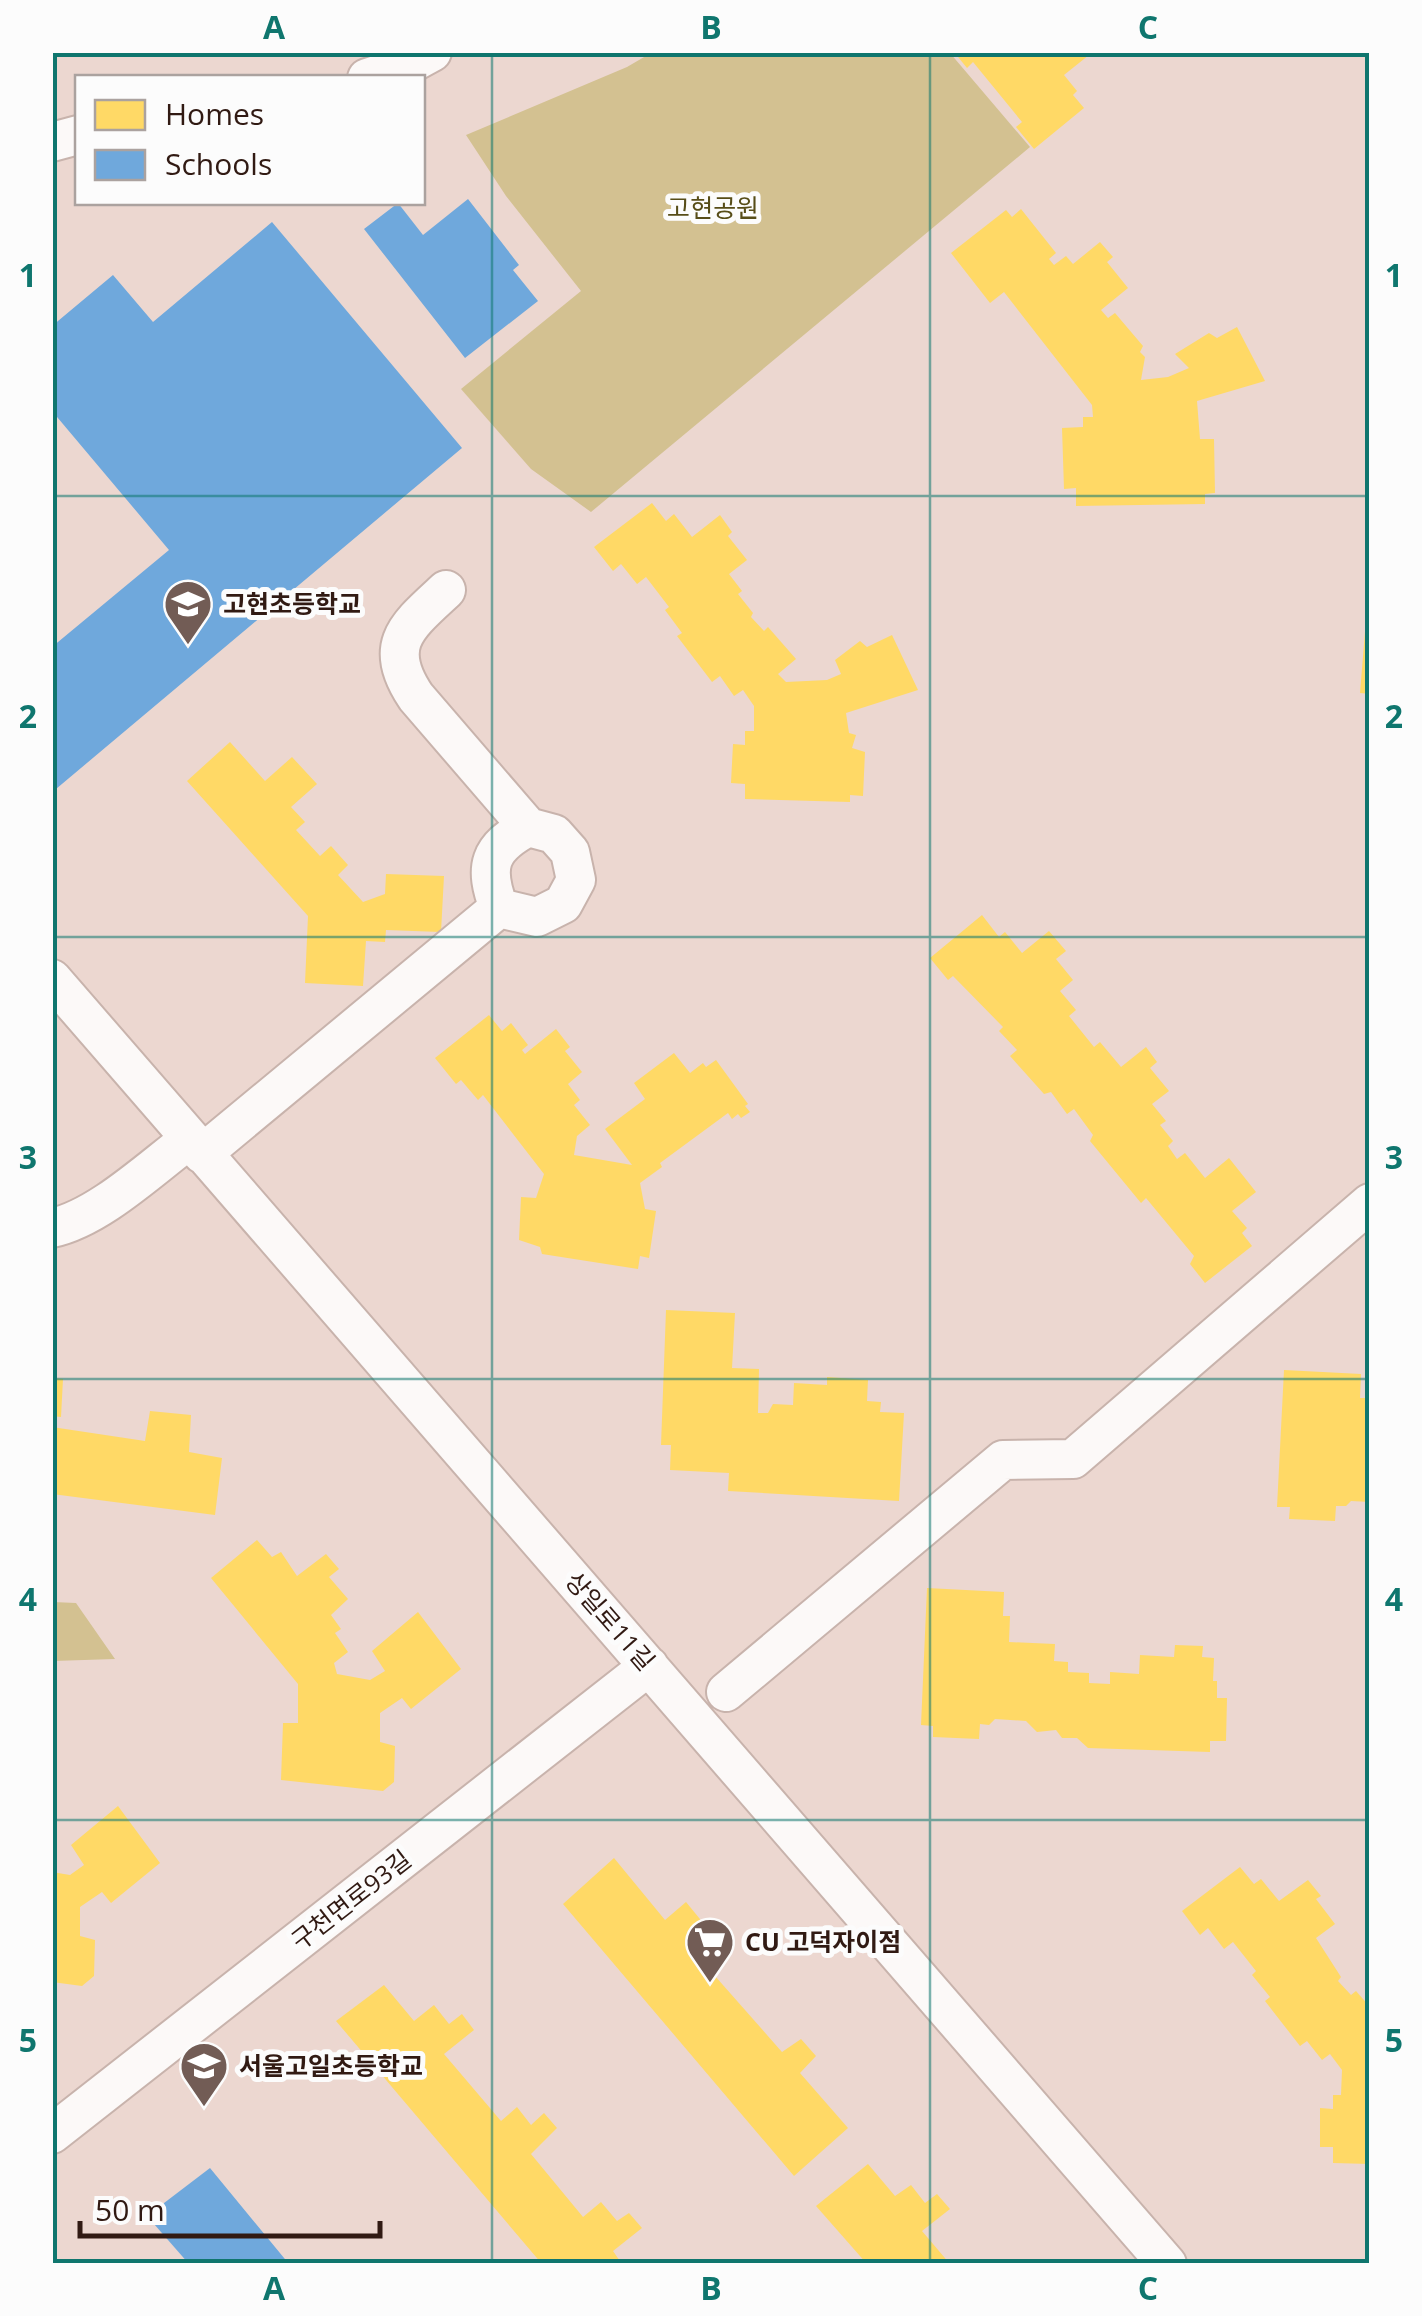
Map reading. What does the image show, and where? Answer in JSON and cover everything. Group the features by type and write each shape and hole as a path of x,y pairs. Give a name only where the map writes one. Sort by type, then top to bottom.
{"street":[{"path":"376,75 432,52"},
{"path":"446,590 410,623 398,653 400,674 528,827 554,834 570,852 576,880 564,904 536,918 498,908"},
{"path":"498,908 489,882 491,862 502,841 528,827"},
{"path":"52,1228 65,1226 99,1207 196,1147 498,908"},
{"name":"상일로11길","path":"52,978 1167,2264"},
{"path":"726,1692 1003,1460 1073,1459 1370,1203"},
{"name":"구천면로93길","path":"52,2134 649,1666"}],"green space":[{"name":"고현공원","path":"651,53 950,53 1030,147 591,512 531,469 461,389 581,291 506,196 466,135 627,67"},
{"path":"53,1602 76,1603 115,1659 53,1661"}],"building: Homes":[{"path":"954,52 1087,52 1089,55 1064,75 1084,108 1034,149 1016,127 1022,122 973,62 967,68"},
{"path":"1021,209 1056,253 1049,259 1054,265 1066,256 1073,264 1100,242 1113,257 1107,262 1128,288 1101,310 1108,318 1115,313 1143,346 1141,380 1168,377 1189,368 1175,354 1209,333 1217,338 1237,327 1265,381 1197,401 1200,439 1214,439 1215,493 1205,494 1205,504 1076,506 1076,488 1064,489 1062,428 1083,427 1083,417 1093,417 1092,405 1004,292 990,303 951,253 1006,210 1012,217"},
{"path":"652,503 666,521 674,514 692,537 720,515 732,532 728,536 747,560 729,574 742,591 738,594 753,613 751,617 764,631 768,627 796,659 778,674 786,682 827,680 841,674 835,660 860,641 867,647 892,635 918,690 846,713 849,733 856,735 852,748 865,752 863,796 850,795 850,802 745,799 745,784 731,783 733,744 745,745 745,731 754,731 754,706 743,690 734,696 720,676 712,682 677,636 682,633 665,610 669,607 646,577 637,584 621,564 613,571 594,547"},
{"path":"1370,607 1370,694 1360,693"},
{"path":"230,742 265,781 292,757 317,784 291,807 305,822 296,830 320,856 331,846 348,865 338,875 363,902 385,894 386,874 444,876 441,932 386,930 385,942 366,941 363,986 305,983 308,916 187,781"},
{"path":"982,915 999,937 1005,932 1022,953 1049,931 1066,951 1056,959 1073,980 1060,991 1076,1010 1069,1016 1094,1047 1100,1042 1121,1067 1146,1047 1157,1062 1150,1068 1169,1091 1152,1104 1166,1121 1160,1125 1173,1141 1168,1146 1177,1159 1185,1153 1205,1178 1229,1158 1256,1192 1232,1211 1247,1228 1242,1233 1252,1246 1205,1283 1190,1264 1194,1256 1146,1198 1141,1203 1090,1141 1093,1135 1074,1109 1067,1114 1051,1092 1044,1094 1010,1056 1017,1050 999,1031 1003,1027 953,976 948,980 930,958"},
{"path":"489,1015 502,1031 511,1023 528,1045 522,1050 525,1054 556,1029 570,1047 565,1051 582,1072 568,1084 580,1100 574,1105 590,1125 577,1136 574,1155 632,1165 605,1129 645,1099 634,1083 674,1053 690,1073 703,1063 706,1067 716,1060 748,1104 745,1106 750,1112 732,1119 728,1113 660,1163 662,1167 640,1183 645,1209 656,1211 649,1258 640,1256 638,1269 542,1254 540,1247 519,1240 521,1197 536,1198 544,1174 483,1095 478,1100 461,1080 456,1084 435,1058"},
{"path":"666,1310 735,1313 732,1368 759,1369 758,1413 768,1413 773,1404 793,1405 794,1383 827,1385 827,1377 868,1380 867,1401 881,1402 880,1412 904,1413 899,1501 728,1491 729,1473 670,1470 671,1445 661,1445"},
{"path":"1284,1370 1361,1374 1360,1398 1367,1398 1365,1423 1370,1424 1370,1502 1351,1501 1346,1506 1336,1506 1335,1521 1289,1519 1290,1507 1277,1507"},
{"path":"52,1378 63,1379 61,1417 52,1416"},
{"path":"150,1411 191,1415 189,1452 222,1458 215,1515 52,1494 52,1427 145,1441"},
{"path":"257,1540 272,1557 281,1552 297,1576 326,1554 339,1569 329,1577 348,1599 331,1615 341,1629 335,1633 348,1652 334,1663 337,1674 370,1680 385,1671 372,1651 418,1612 461,1669 411,1709 402,1698 380,1713 380,1742 395,1746 394,1782 383,1791 281,1780 283,1723 298,1723 298,1684 211,1578"},
{"path":"927,1588 1004,1592 1003,1616 1010,1616 1009,1642 1055,1644 1054,1661 1068,1662 1068,1672 1089,1673 1089,1683 1110,1684 1110,1672 1139,1674 1140,1655 1174,1657 1175,1645 1203,1646 1202,1657 1214,1658 1217,1698 1227,1698 1226,1741 1210,1741 1210,1752 1088,1748 1077,1738 1062,1738 1056,1730 1037,1732 1026,1721 995,1719 989,1725 980,1724 979,1739 933,1737 933,1726 921,1725"},
{"path":"118,1806 160,1863 111,1903 102,1892 80,1907 80,1936 95,1940 94,1976 82,1986 52,1982 52,1872 70,1875 84,1865 71,1845"},
{"path":"614,1858 665,1920 686,1902 704,1924 685,1942 782,2052 801,2039 816,2056 800,2073 848,2128 794,2176 563,1904"},
{"path":"1240,1867 1254,1884 1261,1879 1279,1901 1308,1880 1321,1896 1316,1899 1335,1924 1316,1938 1341,1977 1338,1981 1351,1995 1356,1991 1370,2007 1370,2035 1366,2038 1370,2042 1370,2164 1333,2163 1333,2147 1320,2147 1320,2108 1333,2109 1333,2095 1341,2095 1342,2070 1330,2054 1322,2060 1307,2041 1300,2046 1265,2001 1270,1997 1252,1975 1256,1971 1233,1942 1224,1949 1208,1928 1200,1935 1182,1911"},
{"path":"384,1985 414,2021 434,2005 449,2024 462,2014 474,2030 444,2054 501,2121 517,2107 531,2125 544,2113 557,2128 531,2154 583,2217 601,2202 617,2221 629,2213 642,2228 613,2251 622,2264 542,2264 336,2021"},
{"path":"868,2164 895,2196 911,2185 925,2203 937,2194 950,2209 922,2231 950,2264 867,2264 816,2206"}],"building: Schools":[{"path":"468,199 519,265 513,270 538,301 465,358 364,229 400,205 423,235"},
{"name":"고현초등학교","path":"272,222 462,448 56,789 52,784 52,647 169,550 52,411 52,326 113,275 153,322"},
{"path":"210,2168 289,2264 189,2264 147,2216"}],"place":[{"name":"고현초등학교","path":"188,646"},
{"name":"CU 고덕자이점","path":"710,1984"},
{"name":"서울고일초등학교","path":"204,2108"}]}
